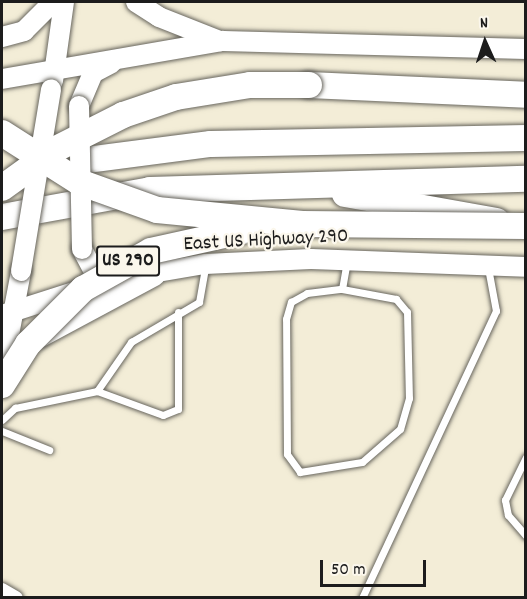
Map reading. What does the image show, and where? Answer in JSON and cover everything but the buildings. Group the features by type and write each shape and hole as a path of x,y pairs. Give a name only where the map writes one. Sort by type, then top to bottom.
{"highway":[{"path":"2,188 56,149 123,115 176,97 250,85 525,94"},
{"path":"2,133 79,182 157,210 302,224"},
{"path":"2,173 211,144 525,138"},
{"path":"2,217 150,190 216,186 525,179"},
{"path":"216,186 339,193 445,208 525,227"},
{"name":"US 290","path":"2,385 28,344 59,311 128,261 187,240 302,224 525,227"}],"main road":[{"path":"2,37 24,31 53,2"},
{"path":"2,372 8,313 55,69 64,2"},
{"path":"136,2 159,17 223,41"},
{"path":"2,79 223,41 525,50"},
{"path":"111,280 96,275 82,249 79,106 93,73 122,57"},
{"name":"East US Highway 290","path":"8,313 111,280 205,264 347,260 525,267"},
{"path":"2,385 29,342 165,270"}],"street":[{"path":"2,590 16,597"}],"lane":[{"path":"342,290 347,260"},
{"path":"97,391 131,342 178,312 199,302 205,264"},
{"path":"362,597 496,311 487,265"},
{"path":"342,290 396,299 407,312 409,398 400,429 362,462 300,472 287,454 286,319 291,302 307,293 342,290"},
{"path":"2,420 15,408 97,391 164,415 178,409 178,312"},
{"path":"2,431 49,450"},
{"path":"525,457 505,500 508,515 525,536"}]}
